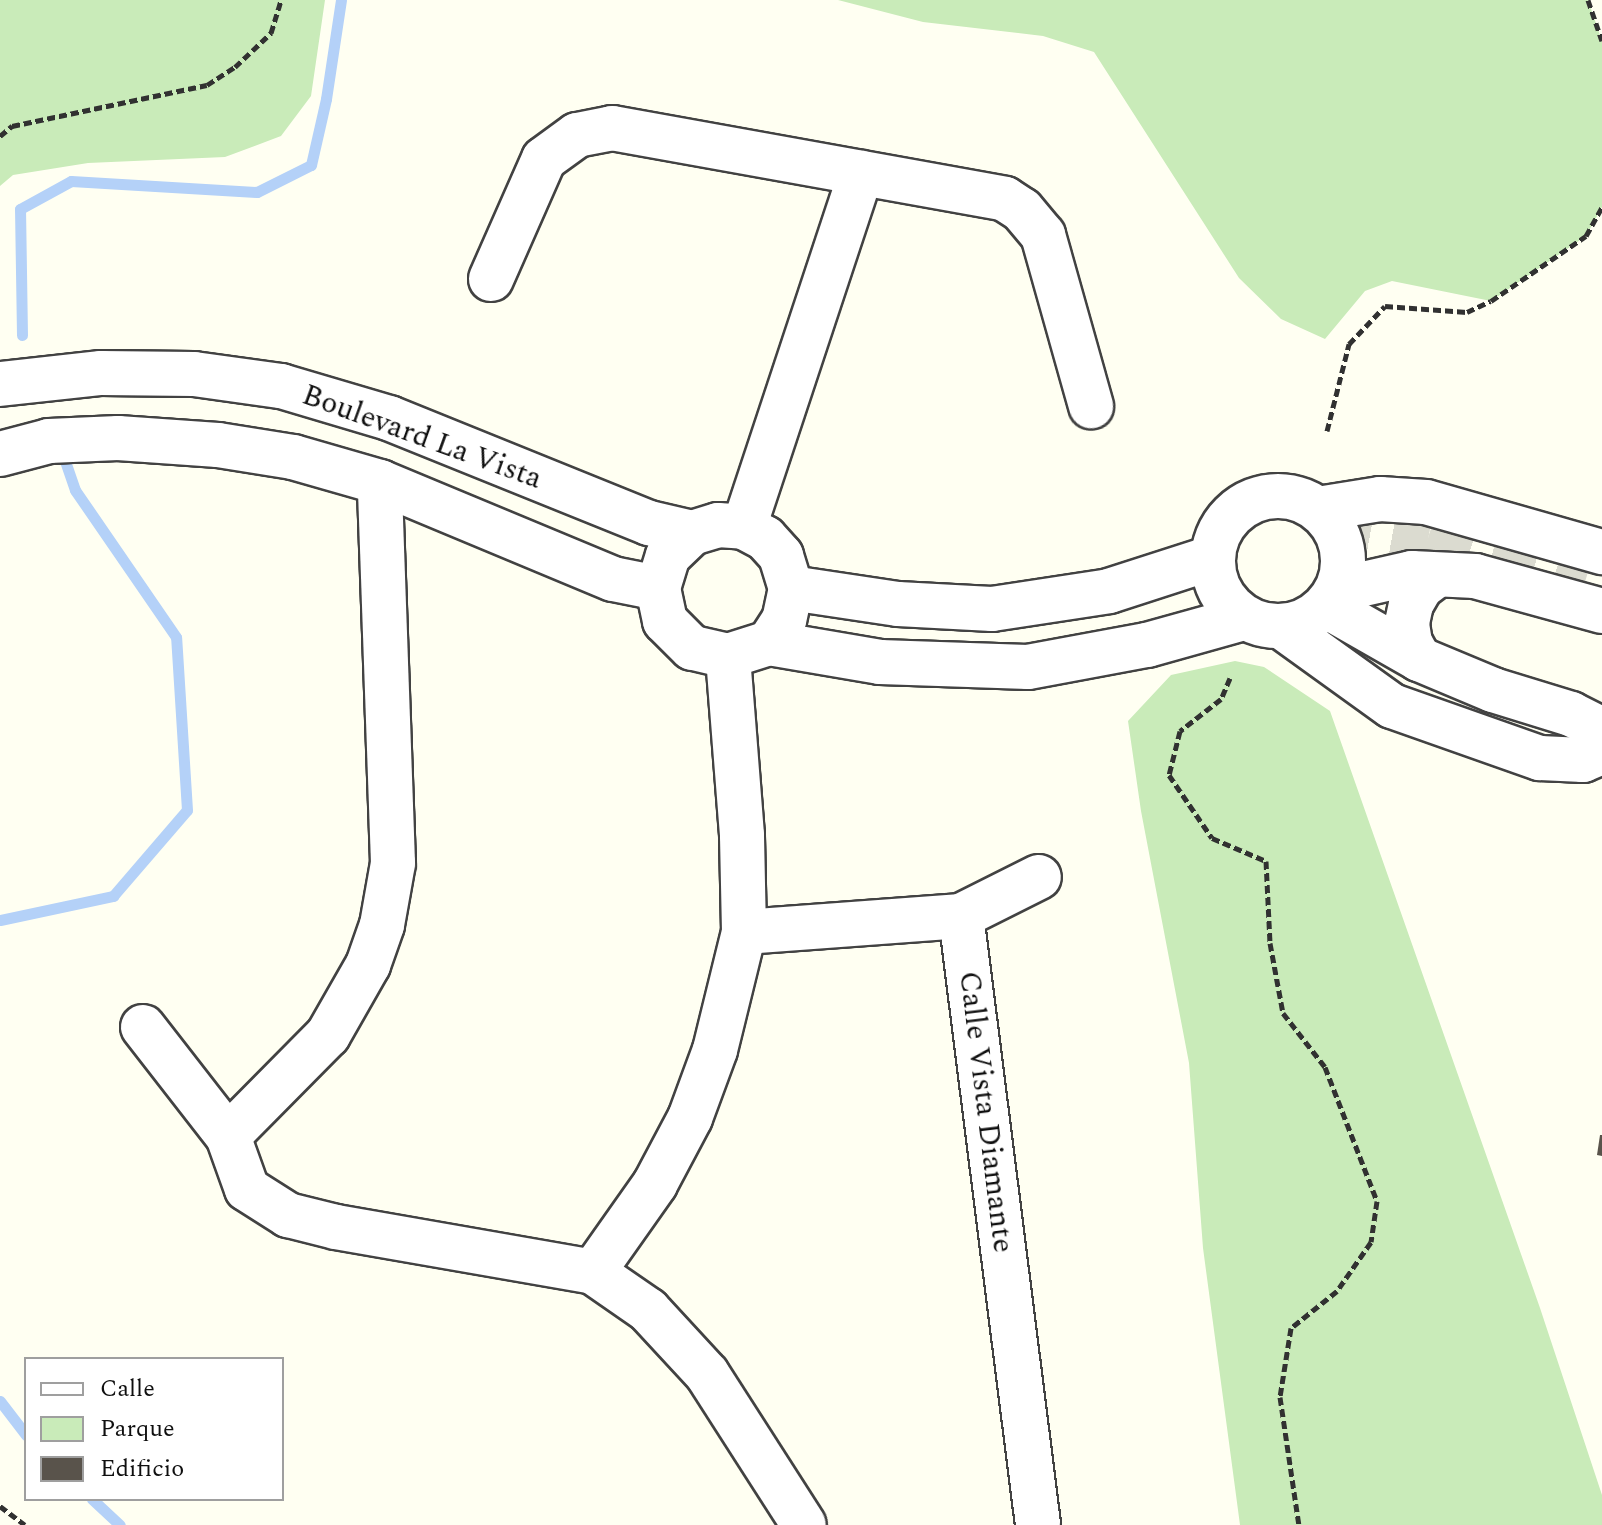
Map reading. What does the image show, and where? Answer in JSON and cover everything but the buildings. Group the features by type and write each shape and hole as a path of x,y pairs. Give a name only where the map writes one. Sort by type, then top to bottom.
{"street":[{"path":"491,279 544,159 577,135 612,128 1005,199 1022,210 1043,235 1091,406"},
{"path":"744,527 861,173"},
{"name":"Boulevard La Vista","path":"0,384 117,373 194,374 281,386 389,418 649,523 692,533"},
{"name":"Boulevard La Vista","path":"0,454 49,441 118,438 218,445 293,457 380,482 613,579 658,588"},
{"path":"228,1136 328,1035 368,965 382,925 393,863 380,482"},
{"path":"1332,598 1344,561 1337,532 1318,509 1291,497 1263,497 1237,509 1219,530 1211,558 1219,593 1392,706 1540,758 1583,760 1602,752"},
{"path":"1318,509 1380,499 1426,502 1602,552"},
{"path":"593,1272 655,1184 690,1118 715,1050 744,932 742,835 748,650 784,620 791,588 781,556 765,538 744,527 718,525 692,533 668,556 658,588 665,621 692,648 748,650 880,662 1028,667 1263,623 1306,620 1332,598 1412,573 1503,582 1602,611"},
{"path":"791,588 898,604 992,609 1109,591 1211,558"},
{"path":"1419,659 1410,643 1407,623 1411,604 1421,587 1437,575"},
{"path":"1332,598 1419,659 1493,690 1571,714 1602,730"},
{"path":"744,932 961,916 1039,877"},
{"name":"Calle Vista Diamante","path":"961,916 1038,1525"},
{"path":"143,1027 228,1136 247,1189 288,1215 336,1227 593,1272 648,1310 707,1374 804,1525"}],"path":[{"path":"0,136 12,126 207,85 235,67 271,33 281,0"},
{"path":"1588,0 1602,41"},
{"path":"1327,431 1349,344 1385,306 1467,312 1491,301 1586,236 1602,207"},
{"path":"1230,678 1221,699 1180,731 1169,775 1212,838 1266,861 1270,943 1283,1013 1325,1067 1377,1201 1371,1242 1337,1291 1291,1328 1280,1397 1299,1525"},
{"path":"0,1506 25,1525"}],"green space":[{"path":"0,0 325,0 311,96 281,136 225,157 88,163 13,175 0,186"},
{"path":"838,0 1588,0 1602,41 1602,207 1586,236 1491,301 1392,281 1365,291 1325,339 1281,319 1239,278 1094,52 1043,36 923,22"},
{"path":"1235,661 1264,667 1330,711 1540,1308 1602,1495 1602,1525 1240,1525 1203,1248 1189,1063 1141,811 1128,721 1171,675"}],"waterway":[{"path":"22,335 20,209 71,181 257,192 311,165 326,99 341,0"},
{"path":"0,920 113,896 187,810 176,637 75,490 63,455"},
{"path":"0,1401 24,1432"},
{"path":"94,1501 120,1525"}],"tunnel":[{"path":"1328,520 1428,538 1584,585"}]}
